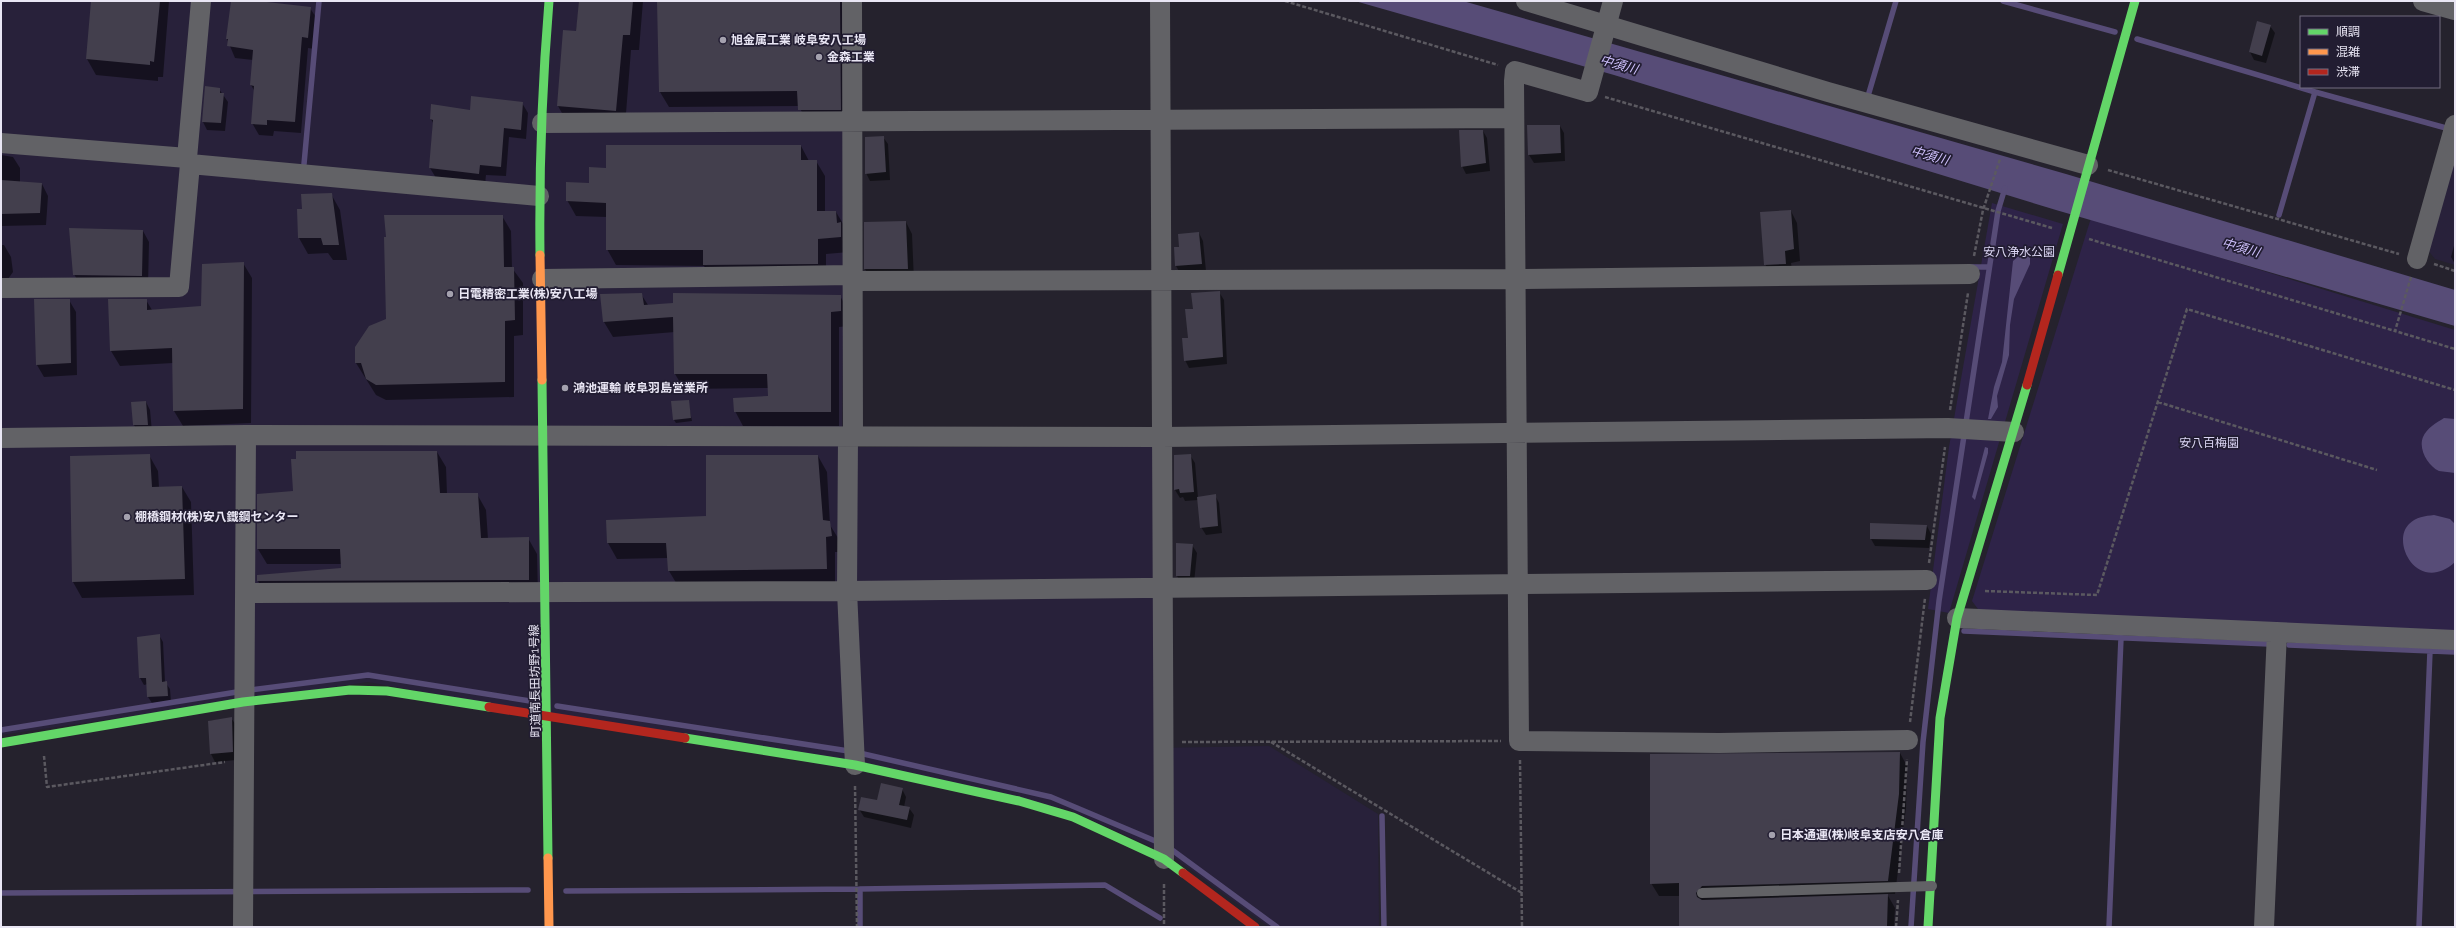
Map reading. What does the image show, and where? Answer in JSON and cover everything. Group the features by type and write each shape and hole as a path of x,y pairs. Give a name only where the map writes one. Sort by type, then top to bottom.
{"street":[{"path":"1,288 179,287 201,1"},
{"name":"町道南長田坊野1号線","path":"549,1 543,69 539,196 542,279 549,927"},
{"path":"852,1 852,278 848,591 855,765"},
{"path":"1160,1 1164,588 1164,859"},
{"path":"1526,1 1605,31 1828,92 2088,167"},
{"path":"1613,1 1589,86 1515,71 1514,118 1518,433 1519,741 1719,743 1908,740"},
{"path":"1928,927 1932,886 1940,718 1957,618 2014,432 2069,231 2136,1"},
{"path":"2423,1 2455,10"},
{"path":"542,123 851,123 1514,118"},
{"path":"2417,259 2455,125"},
{"path":"1,143 539,196"},
{"path":"542,279 1516,279 1970,274"},
{"path":"1,438 246,435 1162,437 1950,429 1978,429 2014,432"},
{"path":"243,927 243,702 246,435"},
{"path":"244,593 848,591 1927,580"},
{"path":"1957,618 2455,640"},
{"path":"2264,927 2277,632"},
{"path":"1,743 243,702 350,690 387,691 855,765 1019,801 1072,817 1164,859 1254,927"}],"lane":[{"path":"1702,893 1932,886"}],"path":[{"path":"1286,1 1515,71"},
{"path":"1589,86 2455,349"},
{"path":"1899,880 1908,740 1927,580 1950,429 1970,274 1984,207 2000,157"},
{"path":"2088,167 2417,259 2395,331"},
{"path":"1965,591 2097,595 2187,309 2455,390"},
{"path":"2158,402 2377,470"},
{"path":"43,736 47,787 243,759"},
{"path":"1163,742 1519,741 1522,927"},
{"path":"1271,742 1522,893"},
{"path":"855,765 857,927"},
{"path":"1164,859 1164,927"},
{"path":"1896,927 1898,896"}],"shaded area":[{"path":"1,1 846,1 842,447 1156,447 1155,748 1269,746 1378,814 1379,927 1269,927 1172,856 1067,809 368,682 1,735"},
{"path":"2455,154 2455,265 2435,259 2427,249"}],"green space":[{"name":"安八浄水公園","path":"1992,203 2063,224 1949,613 1928,609 1949,447"},
{"name":"安八百梅園","path":"2091,218 2455,330 2455,634 1981,613 1972,601"}],"water":[{"name":"中須川","path":"1355,1 1463,1 2066,174 2455,290 2455,326 2056,210 1614,75"},
{"path":"2022,253 2028,253 2030,255 2030,264 2014,299 2010,325 2009,355 1997,396 1998,407 1991,419 1988,419 1994,387 2002,362 2013,261"},
{"path":"2444,418 2455,419 2455,473 2435,469 2425,457 2422,447 2423,437 2427,431"},
{"path":"1985,447 1988,448 1988,453 1975,500 1972,497"},
{"path":"2434,515 2450,519 2455,524 2455,562 2442,571 2430,573 2420,569 2411,562 2403,543 2404,532 2409,524 2418,518"}],"building":[{"path":"91,1 160,1 154,62 150,61 150,65 86,59"},
{"path":"231,1 258,1 311,7 308,38 302,37 295,122 267,120 267,125 251,124 254,86 250,85 253,50 227,46 228,39 226,39"},
{"path":"579,1 633,1 630,35 623,35 616,111 557,106 563,30 576,31"},
{"name":"旭金属工業 岐阜安八工場","path":"657,1 840,1 841,110 798,110 797,91 659,92"},
{"path":"2257,21 2271,25 2262,56 2249,52"},
{"path":"205,86 220,88 220,93 224,93 221,123 202,122"},
{"path":"471,96 523,102 521,130 504,128 501,167 480,165 479,174 429,168 433,120 430,119 431,104 470,110"},
{"path":"1527,125 1560,125 1561,153 1528,155"},
{"path":"1459,130 1483,130 1486,163 1461,167"},
{"path":"884,136 886,172 865,174 865,137"},
{"path":"606,145 801,145 801,160 817,160 817,211 836,211 837,223 841,222 841,237 818,239 818,264 703,265 703,250 606,250 606,203 566,201 566,182 589,183 589,167 606,168"},
{"path":"1,180 42,183 40,213 1,214"},
{"path":"332,193 339,245 323,245 321,238 298,238 297,209 302,209 301,194"},
{"path":"1791,210 1794,249 1785,251 1786,264 1764,265 1760,212"},
{"name":"日電精密工業(株)安八工場","path":"384,215 503,215 504,267 514,267 515,320 505,321 505,382 376,385 366,379 361,363 355,363 355,347 369,326 386,319 384,237 386,237"},
{"path":"906,221 908,269 864,269 864,222"},
{"path":"69,228 143,230 142,276 73,275"},
{"path":"1199,232 1202,264 1175,266 1174,247 1179,247 1178,234"},
{"path":"244,262 243,409 173,411 172,348 110,351 108,299 147,299 147,310 201,306 202,264"},
{"path":"1220,291 1223,357 1184,361 1182,338 1188,338 1185,309 1193,309 1191,293"},
{"path":"642,293 644,305 673,303 673,293 841,295 841,311 831,312 831,412 734,412 733,398 768,396 767,374 674,374 673,317 603,322 600,294"},
{"path":"34,299 70,299 71,363 36,365"},
{"path":"689,400 691,418 673,420 671,401"},
{"path":"146,401 148,425 133,425 131,402"},
{"path":"296,451 437,451 440,493 478,493 481,538 529,537 529,580 257,581 257,575 341,568 340,549 257,549 257,494 293,491 291,459 296,459"},
{"name":"棚橋鋼材(株)安八鐵鋼センター","path":"150,454 152,487 182,486 185,579 72,582 70,456"},
{"path":"1191,454 1194,492 1180,493 1179,489 1174,490 1174,455"},
{"path":"706,455 818,455 823,520 830,521 832,536 826,537 827,569 668,571 666,543 607,543 606,520 706,516"},
{"path":"1216,494 1218,526 1200,528 1197,497"},
{"path":"1870,523 1927,525 1925,540 1870,539"},
{"path":"1176,543 1193,544 1190,576 1176,576"},
{"path":"160,634 162,682 167,681 168,696 147,697 146,678 139,678 137,637"},
{"path":"232,717 233,752 210,754 208,721"},
{"name":"日本通運(株)岐阜支店安八倉庫","path":"1900,752 1899,794 1888,881 1702,886 1696,893 1697,897 1702,900 1888,894 1887,927 1679,927 1679,883 1650,884 1650,754"},
{"path":"881,783 903,788 899,805 910,807 907,820 858,810 861,797 877,800"}],"waterway":[{"path":"304,164 319,1"},
{"path":"1868,96 1896,1"},
{"path":"2003,1 2115,32"},
{"path":"2137,39 2300,88"},
{"path":"2302,88 2315,92"},
{"path":"2279,215 2315,92 2446,128"},
{"path":"1911,927 1923,742 1939,601 1998,211 2005,188"},
{"path":"1970,267 1989,267"},
{"path":"1964,631 2269,644"},
{"path":"2109,927 2121,638"},
{"path":"2289,645 2455,652"},
{"path":"2419,927 2430,651"},
{"path":"1,730 243,691 368,675 530,701"},
{"path":"557,706 855,752 1051,797 1160,843"},
{"path":"1382,816 1384,927"},
{"path":"1168,847 1277,927"},
{"path":"860,927 860,889 1105,885 1160,918"},
{"path":"566,891 860,889"},
{"path":"1,893 528,890"}],"traffic: fast":[{"path":"540,255 540,191 544,65 549,1"},
{"path":"2058,275 2135,1"},
{"path":"542,380 548,858"},
{"path":"1928,927 1940,718 1957,618 2027,385"},
{"path":"1,743 243,702 350,690 387,691 489,707"},
{"path":"685,738 855,765 1019,801 1073,817 1164,859 1183,873"}],"traffic: slow":[{"path":"540,255 542,380"},
{"path":"548,858 549,927"}],"traffic: jam":[{"path":"2027,385 2058,275"},
{"path":"489,707 685,738"},
{"path":"1183,873 1255,927"}],"place":[{"name":"旭金属工業 岐阜安八工場","path":"723,40"},
{"name":"金森工業","path":"819,57"},
{"name":"日電精密工業(株)安八工場","path":"450,294"},
{"name":"鴻池運輸 岐阜羽島営業所","path":"565,388"},
{"name":"棚橋鋼材(株)安八鐵鋼センター","path":"127,517"},
{"name":"日本通運(株)岐阜支店安八倉庫","path":"1772,835"}]}
